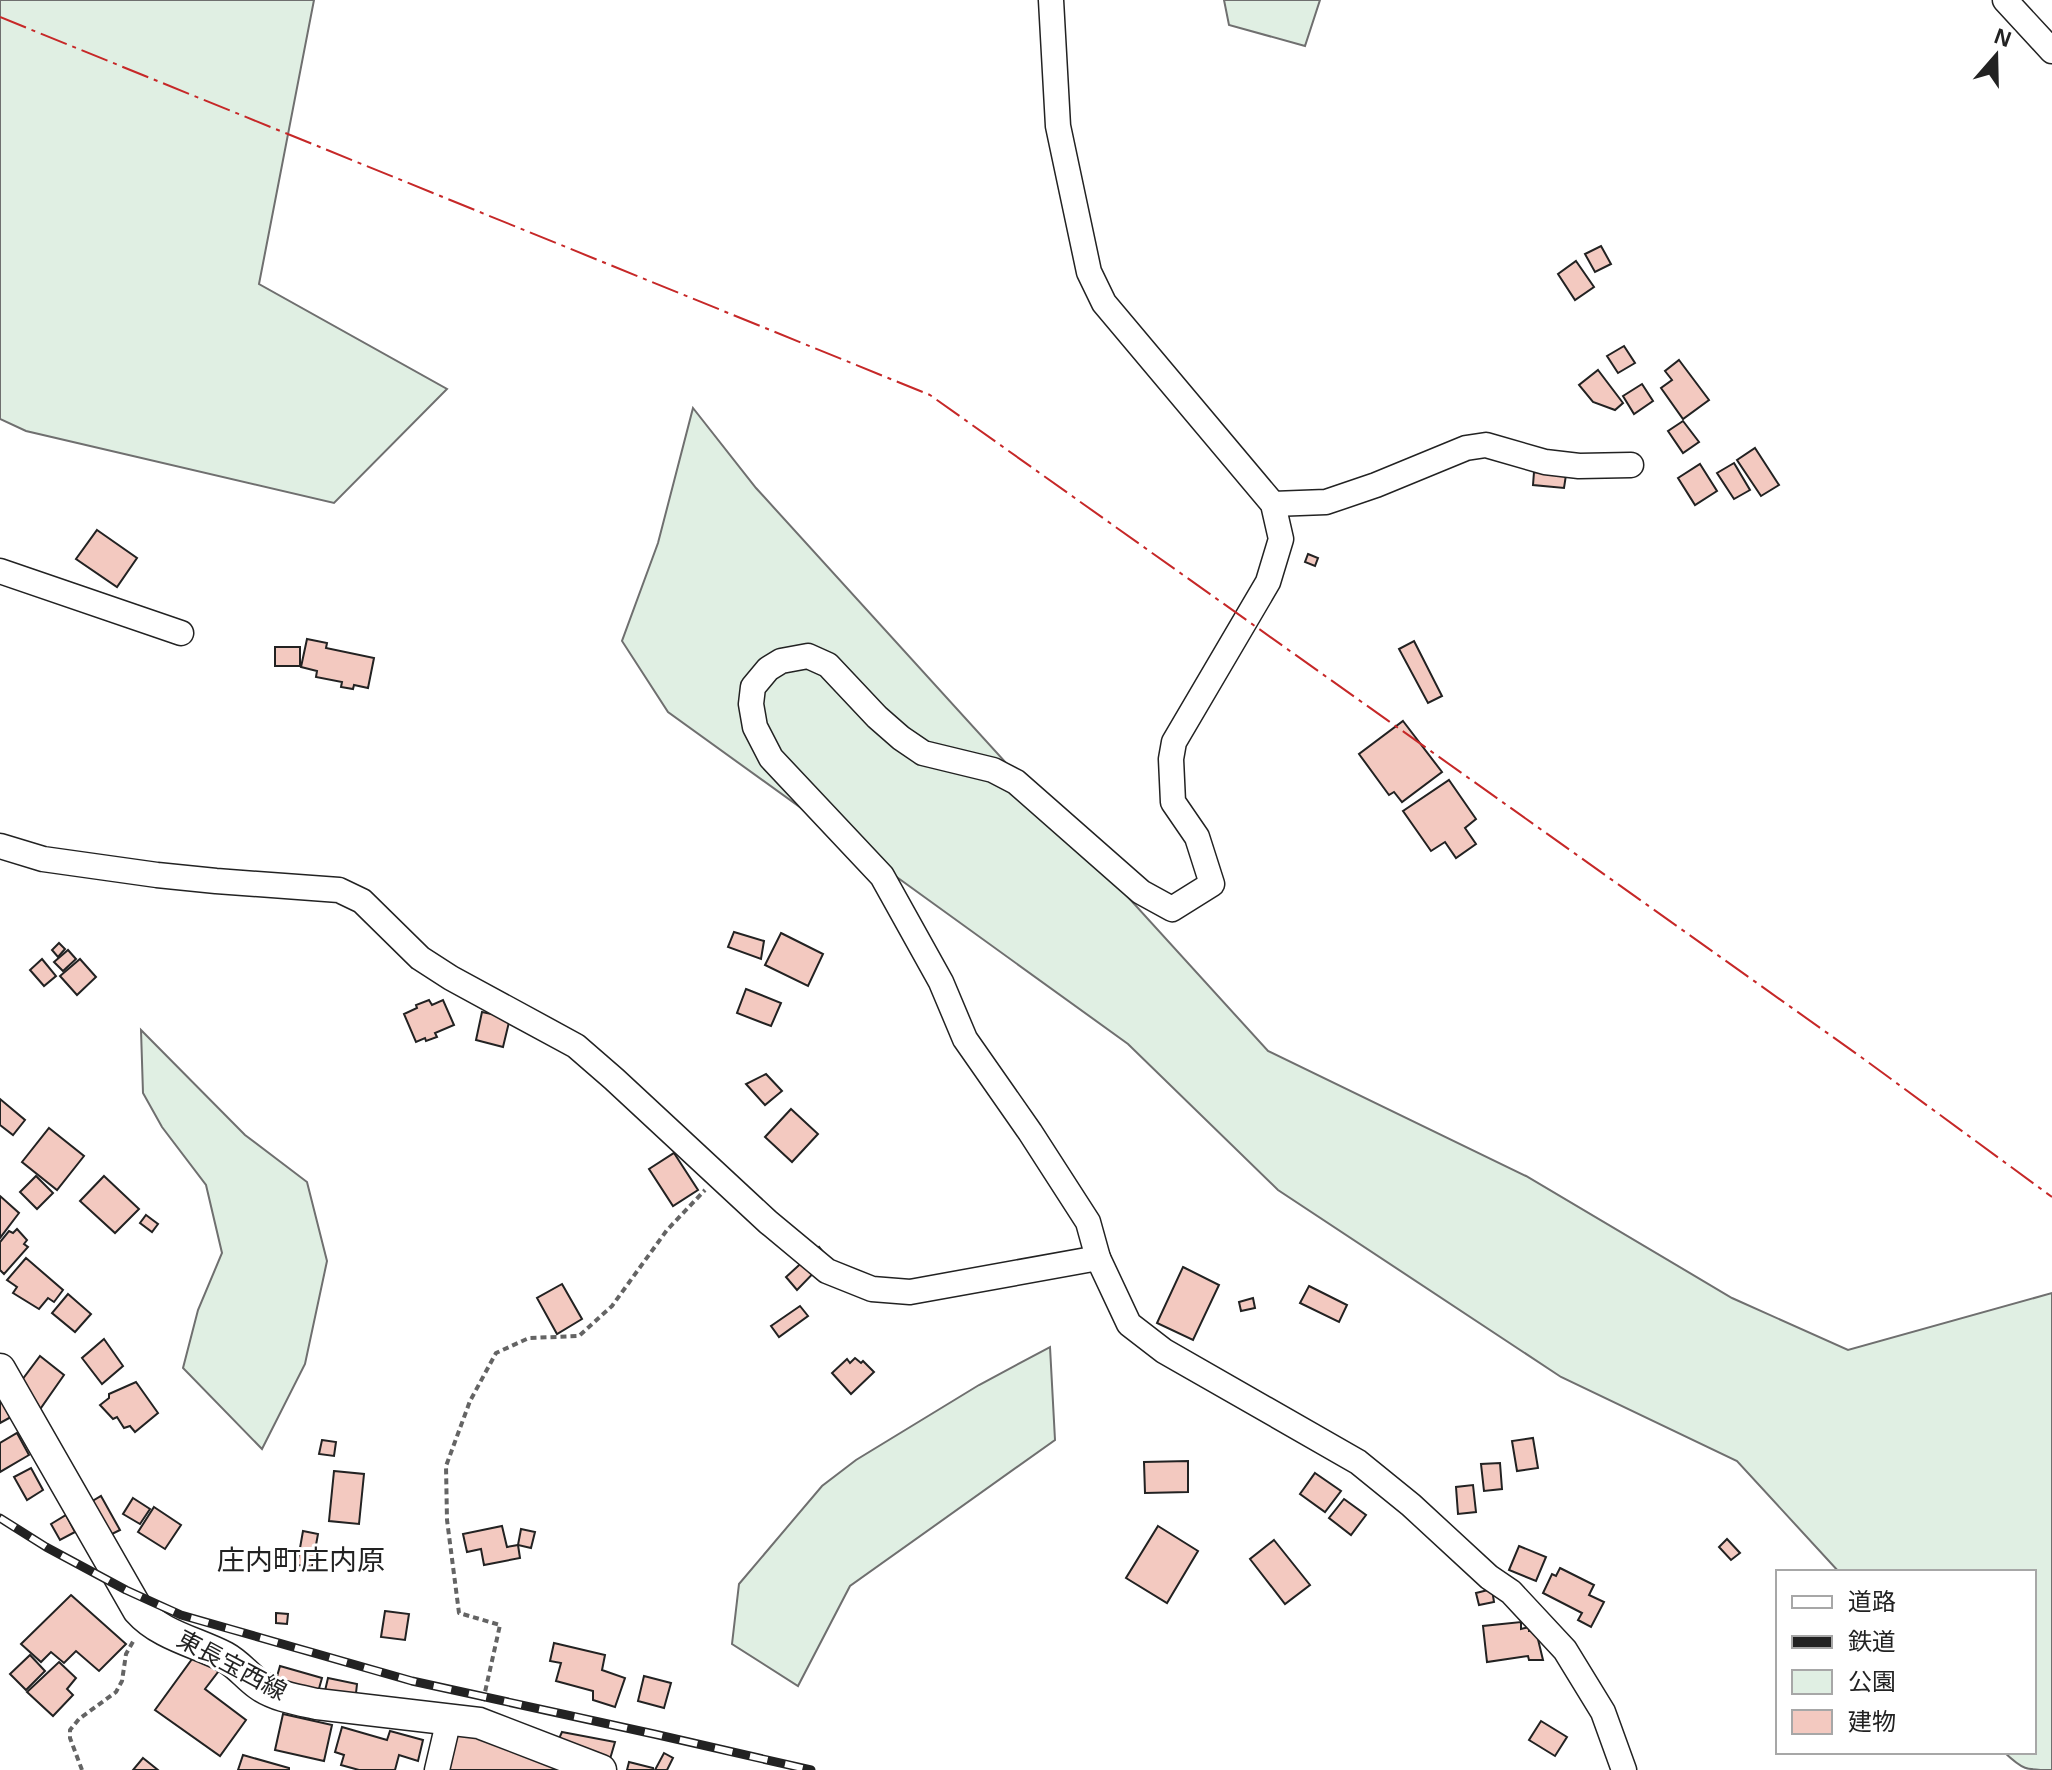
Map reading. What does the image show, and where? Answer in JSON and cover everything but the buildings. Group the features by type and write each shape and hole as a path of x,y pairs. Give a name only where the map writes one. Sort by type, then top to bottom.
{"main road":[{"path":"0,1369 145,1619"},
{"name":"東長宝西線","path":"145,1619 225,1657 263,1688 298,1700 479,1723 601,1770"}],"street":[{"path":"1051,0 1058,126 1089,272 1104,303 1273,504 1281,539 1268,582 1174,742 1171,759 1173,802 1197,837 1212,884 1172,909 1141,892 1016,782 993,770 923,753 877,717 828,665 808,656 781,661 768,669 753,687 751,704 755,727 771,758 882,876 941,982 965,1039 1088,1222 1098,1258 1129,1324 1164,1351 1358,1462 1411,1505 1489,1577 1511,1592 1565,1650 1603,1712 1624,1770"},
{"path":"2005,0 2052,51"},
{"path":"1273,504 1326,502 1466,448 1486,445 1545,462 1579,466 1631,465"},
{"path":"0,571 181,633"},
{"path":"0,846 43,859 157,875 339,890 362,901 420,958 576,1046 768,1222 827,1271 872,1289 910,1292 1098,1258"},
{"path":"437,1770 449,1719"}],"path":[{"path":"479,1723 500,1625 459,1613 447,1520 446,1466 470,1401 496,1353 529,1338 579,1336 612,1306 667,1230 718,1176"},
{"path":"82,1770 70,1730 79,1719 116,1692 122,1681 126,1654 145,1619"}],"green space":[{"path":"0,0 314,0 259,284 447,389 334,503 26,431 0,419"},
{"path":"1224,0 1320,0 1305,46 1229,25"},
{"path":"693,408 756,488 1268,1051 1526,1176 1732,1298 1848,1350 2052,1293 2052,1770 2025,1768 2006,1754 2036,1754 2036,1570 1837,1570 1737,1461 1561,1377 1278,1190 1128,1044 668,712 622,641 658,543"},
{"path":"141,1030 245,1135 307,1182 327,1261 305,1364 262,1449 183,1368 198,1310 222,1253 206,1185 162,1127 143,1093"},
{"path":"1050,1347 1055,1440 850,1586 798,1686 732,1644 739,1584 822,1486 856,1460 979,1385"}],"railway":[{"path":"0,1518 126,1590 181,1615 412,1681 811,1770"}],"power":[{"path":"0,17 930,395 1861,1057 2052,1197"}],"district":[{"name":"庄内町庄内原","path":"301,1560"}]}
